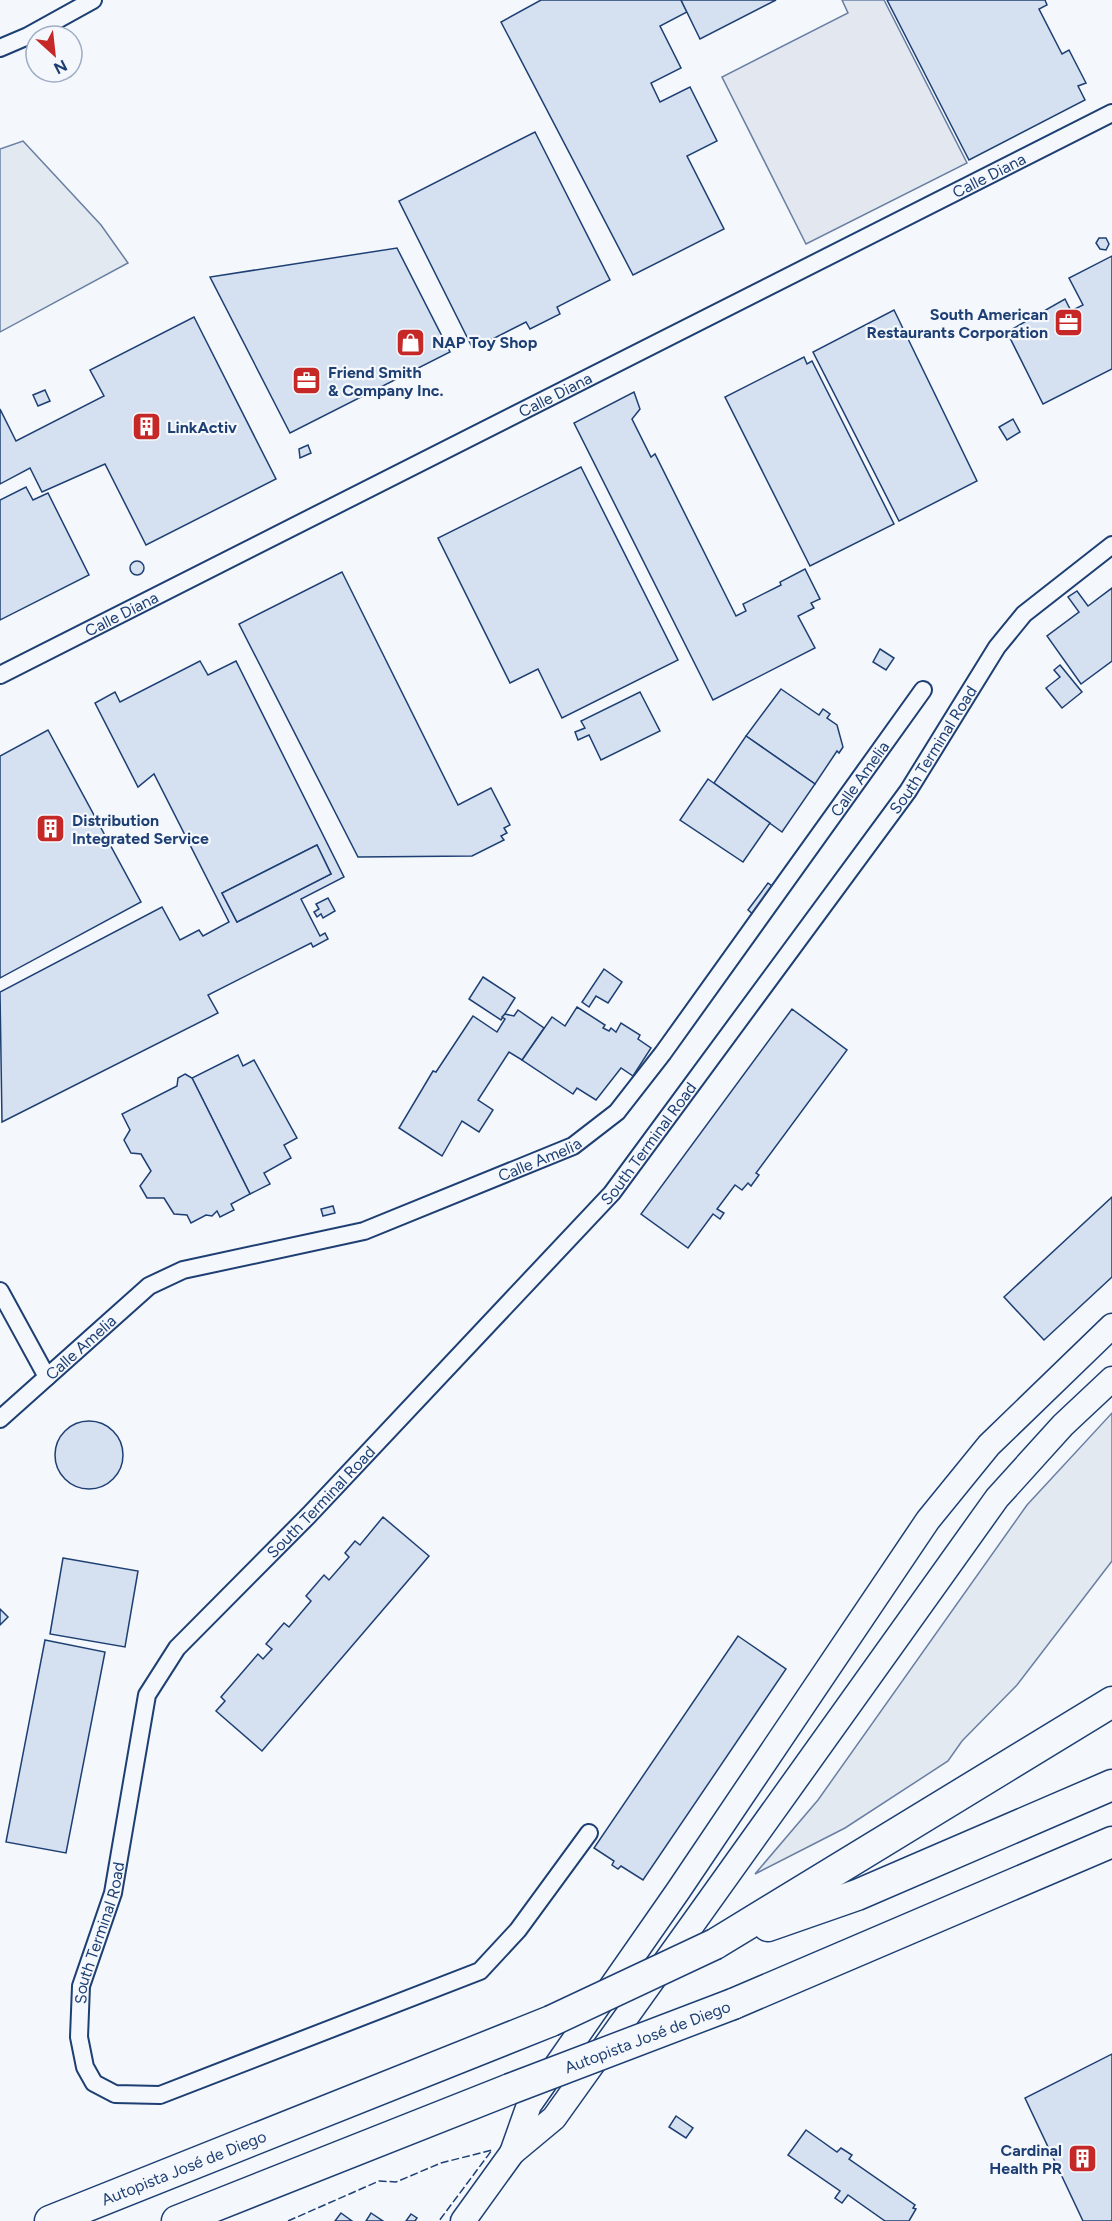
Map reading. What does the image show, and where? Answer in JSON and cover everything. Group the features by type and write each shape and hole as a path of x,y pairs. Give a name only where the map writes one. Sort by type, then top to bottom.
{"highway":[{"name":"Autopista José de Diego","path":"716,1944 1112,1702"},
{"name":"Autopista José de Diego","path":"50,2221 551,2021 716,1944 857,1895 1112,1785"},
{"name":"Autopista José de Diego","path":"180,2220 510,2089 733,2004 1112,1842"}],"street":[{"path":"0,48 28,36 93,0"},
{"name":"Calle Diana","path":"0,675 1112,113"},
{"name":"South Terminal Road","path":"589,1833 518,1930 480,1971 160,2095 115,2094 94,2083 85,2067 79,2037 81,1986 113,1893 147,1695 177,1648 309,1515 612,1193 908,791 996,647 1024,614 1112,545"},
{"name":"Calle Amelia","path":"0,1419 149,1286 183,1270 364,1231 573,1146 617,1112 663,1053 923,690"},
{"path":"0,1291 47,1377"},
{"path":"512,2153 529,2105 678,1891 928,1520 989,1445 1112,1326"},
{"path":"463,2221 512,2153 554,2118 997,1498 1063,1425 1112,1379"}],"shaded area":[{"path":"842,0 884,0 967,163 806,244 722,77 848,13"},
{"path":"23,141 101,225 128,263 0,332 0,149"},
{"path":"1112,1413 1112,1561 1017,1685 962,1741 948,1761 845,1828 755,1874 818,1800 1027,1505"}],"building":[{"path":"541,0 681,0 687,12 660,26 681,68 651,83 660,102 690,87 717,141 687,156 724,229 633,275 501,22"},
{"path":"681,0 776,0 700,39"},
{"path":"887,0 1045,0 1047,5 1039,9 1062,54 1069,50 1086,83 1078,86 1085,100 969,160"},
{"path":"535,132 610,280 557,307 560,314 530,329 526,322 473,349 399,201"},
{"path":"1099,238 1106,238 1109,244 1106,250 1100,249 1096,243"},
{"path":"397,248 450,352 290,433 210,277"},
{"name":"South American Restaurants Corporation","path":"1112,256 1112,369 1043,404 1007,332 1065,299 1071,311 1083,305 1069,278"},
{"path":"894,310 977,481 899,521 813,352"},
{"name":"LinkActiv","path":"194,317 276,479 146,545 105,464 42,492 30,468 0,484 0,409 16,441 104,396 90,370"},
{"path":"804,357 807,364 812,361 894,524 810,566 725,397"},
{"path":"45,390 50,401 38,406 33,395"},
{"path":"634,392 640,409 632,419 651,457 655,454 736,616 746,611 743,604 781,585 780,582 805,569 820,599 811,603 814,608 798,616 815,648 713,700 574,423"},
{"path":"1013,419 1020,432 1007,440 999,427"},
{"path":"308,445 311,453 300,458 299,449"},
{"path":"581,467 678,660 562,718 538,669 510,683 438,538"},
{"path":"26,487 33,500 48,493 89,575 0,620 0,500"},
{"path":"134,561 140,561 144,568 140,575 134,575 130,571 130,565"},
{"path":"342,572 458,805 491,788 510,825 504,828 507,833 501,836 504,840 472,856 358,857 239,624"},
{"path":"1112,588 1112,661 1081,684 1047,636 1079,612 1068,597 1077,591 1088,606"},
{"path":"880,649 894,658 886,670 873,662"},
{"path":"200,661 208,675 236,661 344,877 301,899 320,936 325,933 328,939 313,947 311,943 208,995 218,1013 2,1122 0,992 162,907 180,940 199,930 203,936 229,922 154,774 138,787 95,703 115,692 120,702","holes":["317,845 331,874 237,922 222,893"]},
{"path":"1060,665 1082,692 1062,708 1046,688 1060,677 1054,670"},
{"path":"781,689 819,715 823,709 830,714 827,718 837,725 843,747 839,753 837,751 815,784 746,736"},
{"path":"640,692 660,731 601,760 589,735 578,740 575,732 585,728 581,721"},
{"name":"Distribution Integrated Service","path":"48,730 141,902 0,978 0,756"},
{"path":"746,736 815,784 782,832 714,783"},
{"path":"708,779 770,823 743,862 680,820"},
{"path":"317,845 331,874 237,922 222,893"},
{"path":"768,883 772,886 754,915 748,910"},
{"path":"328,898 335,911 323,918 321,914 317,917 314,912 319,909 316,904"},
{"path":"604,969 622,982 608,1003 596,996 589,1007 582,1002"},
{"path":"483,977 515,998 501,1020 469,999"},
{"path":"577,1007 605,1025 603,1028 609,1031 611,1028 616,1032 621,1023 640,1035 638,1039 651,1048 633,1076 621,1068 596,1100 577,1088 573,1094 522,1060 552,1017 565,1026"},
{"path":"792,1009 847,1050 756,1173 759,1175 751,1186 748,1183 742,1190 735,1185 717,1209 724,1213 720,1219 713,1214 688,1248 641,1214"},
{"path":"518,1010 544,1028 522,1060 509,1052 478,1100 493,1110 479,1132 462,1121 442,1156 399,1128 433,1071 436,1072 473,1016 497,1032 505,1019 502,1017 505,1014 514,1016"},
{"path":"238,1055 243,1066 254,1060 297,1138 284,1145 291,1158 264,1173 270,1184 250,1194 192,1078"},
{"path":"185,1074 192,1078 250,1194 231,1204 234,1210 220,1217 217,1211 212,1216 206,1215 191,1223 187,1215 174,1214 164,1198 147,1198 140,1186 151,1171 141,1154 131,1153 124,1140 130,1130 122,1114 177,1086 178,1078"},
{"path":"1112,1197 1112,1277 1044,1340 1004,1297"},
{"path":"333,1206 335,1213 323,1216 321,1209"},
{"path":"89,1421 102,1424 113,1431 120,1442 123,1455 120,1468 113,1479 102,1486 89,1489 76,1486 65,1479 58,1468 55,1455 58,1442 65,1431 76,1424"},
{"path":"383,1517 429,1556 262,1751 216,1711 225,1701 221,1697 258,1654 263,1659 272,1649 266,1644 284,1623 289,1627 311,1601 306,1596 324,1575 329,1580 349,1557 345,1553 355,1541 360,1545"},
{"path":"63,1558 138,1571 125,1647 50,1634"},
{"path":"0,1609 8,1617 0,1625"},
{"path":"738,1636 786,1669 643,1880 621,1866 618,1869 612,1865 614,1861 594,1848"},
{"path":"45,1640 105,1652 66,1853 6,1842"},
{"name":"Cardinal Health PR","path":"1112,2054 1112,2221 1083,2221 1025,2098"},
{"path":"676,2116 693,2128 686,2138 669,2127"},
{"path":"806,2130 837,2152 841,2148 852,2155 849,2159 915,2205 913,2208 916,2209 909,2221 885,2221 848,2195 842,2203 835,2198 840,2191 788,2155"},
{"path":"341,2213 352,2221 335,2221"},
{"path":"371,2213 383,2221 366,2221"},
{"path":"411,2214 417,2218 415,2221 406,2221"}],"fence":[{"path":"288,2221 379,2181 396,2182 441,2163 492,2150 439,2221"}],"place":[{"name":"South American Restaurants Corporation","path":"1069,323"},
{"name":"NAP Toy Shop","path":"411,342"},
{"name":"Friend Smith & Company Inc.","path":"307,381"},
{"name":"LinkActiv","path":"146,427"},
{"name":"Distribution Integrated Service","path":"51,829"},
{"name":"Cardinal Health PR","path":"1083,2159"}]}
